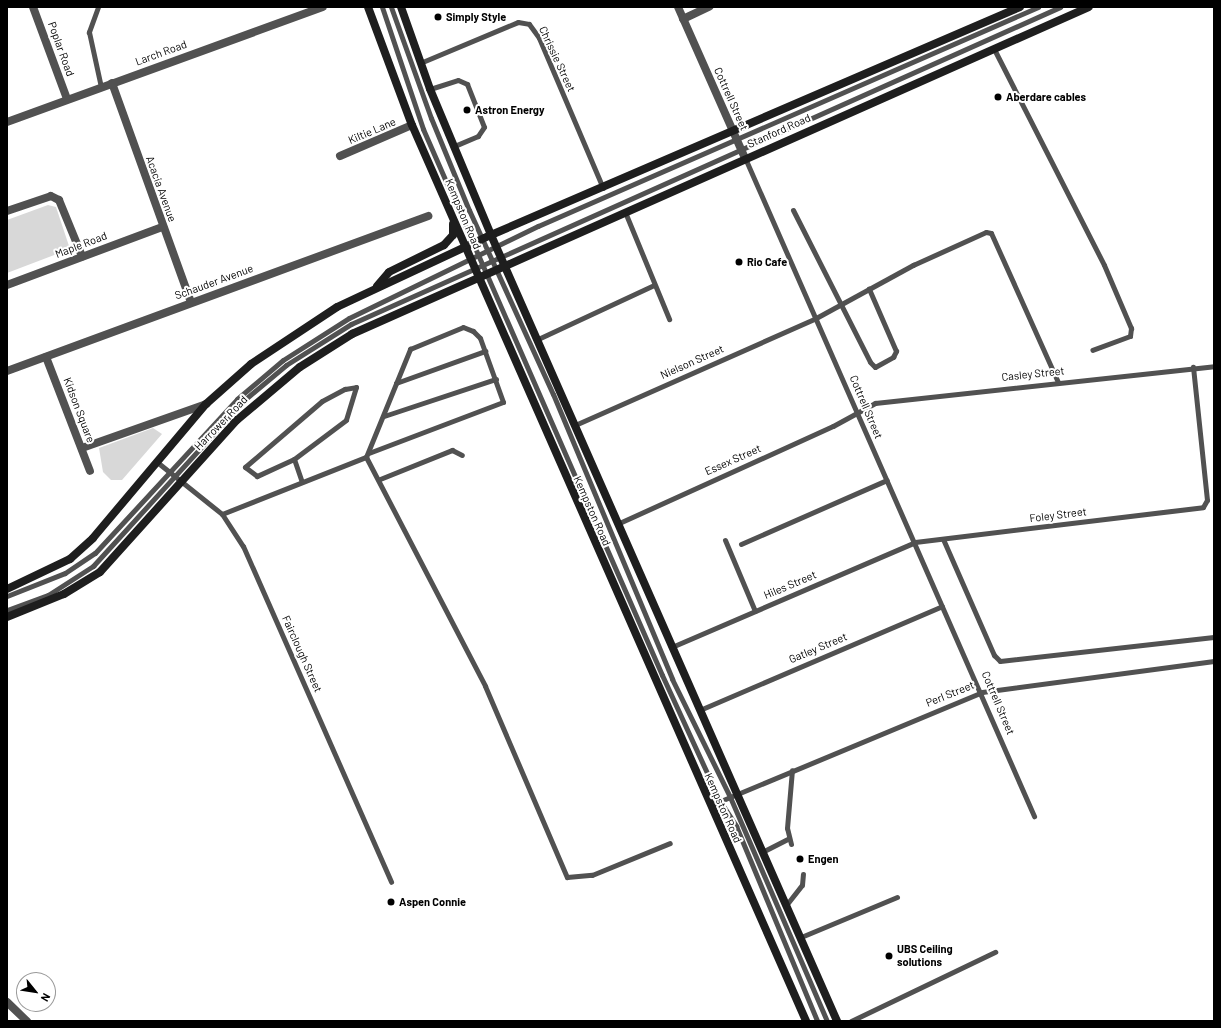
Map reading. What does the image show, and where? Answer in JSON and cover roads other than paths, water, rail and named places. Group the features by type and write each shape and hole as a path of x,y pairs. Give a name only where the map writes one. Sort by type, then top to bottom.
{"main road":[{"name":"Kempston Road","path":"368,7 412,125 806,1021"},
{"name":"Kempston Road","path":"401,7 430,89 491,235 538,339 617,524 674,646 739,792 837,1021"},
{"name":"Stanford Road","path":"465,247 603,188 735,136 1020,7"},
{"name":"Stanford Road","path":"478,277 1089,7"},
{"path":"377,287 389,272 444,246 453,235 453,218"},
{"name":"Harrower Road","path":"7,589 70,559 93,538 206,404 282,341 377,287 465,247"},
{"name":"Harrower Road","path":"7,617 64,594 94,576 128,544 237,420 300,367 352,334 478,277"}],"street":[{"name":"Poplar Road","path":"33,7 67,99"},
{"name":"Larch Road","path":"7,122 323,7"},
{"name":"Cottrell Street","path":"678,7 745,158"},
{"path":"683,19 709,7"},
{"name":"Acacia Avenue","path":"112,83 162,227 191,302"},
{"name":"Kiltie Lane","path":"340,156 412,125"},
{"path":"7,211 50,196 60,200 82,256"},
{"name":"Schauder Avenue","path":"7,371 428,216"},
{"name":"Maple Road","path":"7,285 162,227"},
{"name":"Kidson Square","path":"46,357 90,471"},
{"path":"82,448 206,404"},
{"path":"7,1002 27,1021"}],"lane":[{"path":"98,7 88,32 101,87"},
{"path":"382,7 423,129 720,801 736,826 817,1021"},
{"path":"391,7 430,118 482,239 492,259 672,679 730,797 827,1021"},
{"path":"7,610 48,595 93,566 223,412 282,360 349,318 470,258 735,136 1038,7"},
{"path":"7,596 44,583 86,560 113,537 224,420 286,365 351,324 474,267 1060,7"},
{"name":"Chrissie Street","path":"420,63 518,22 529,24 538,38 603,188"},
{"path":"994,49 1104,265 1130,328 1130,336 1092,350"},
{"path":"430,89 458,80 467,84 484,127 478,136 454,146"},
{"name":"Cottrell Street","path":"745,158 942,606 982,692 1034,816"},
{"path":"793,210 842,304 870,362 880,366 896,351 869,289"},
{"path":"625,212 668,319"},
{"name":"Nielson Street","path":"575,425 816,318 913,265 990,232 1058,382"},
{"path":"538,339 654,285"},
{"path":"222,514 368,455 500,404 503,396 485,351 473,331 463,327 410,349 368,455 485,686 567,877 592,875 670,843"},
{"path":"396,383 485,351"},
{"name":"Casley Street","path":"856,412 875,402 903,398 1214,366"},
{"name":"Foley Street","path":"915,542 1203,507 1208,500 1193,367"},
{"path":"384,416 496,379"},
{"path":"356,387 346,420 294,460 258,476 245,467 302,415 345,389 356,387"},
{"name":"Essex Street","path":"617,524 856,412"},
{"path":"380,479 452,450 462,455"},
{"path":"294,460 302,482"},
{"name":"Fairclough Street","path":"157,462 222,514 249,558 391,882"},
{"path":"741,544 887,480"},
{"path":"943,539 994,655 1000,661 1214,637"},
{"path":"725,540 755,611"},
{"name":"Hiles Street","path":"674,646 915,542"},
{"name":"Gatley Street","path":"702,709 942,606"},
{"name":"Perl Street","path":"711,805 739,792 982,692 1214,660"},
{"path":"791,844 788,839 792,770"},
{"path":"764,851 788,839"},
{"path":"787,904 800,889 802,874"},
{"path":"801,937 897,897"},
{"path":"851,1021 995,952"}],"place":[{"name":"Simply Style","path":"438,17"},
{"name":"Aberdare cables","path":"998,97"},
{"name":"Astron Energy","path":"467,110"},
{"name":"Rio Cafe","path":"739,262"},
{"name":"Engen","path":"800,859"},
{"name":"Aspen Connie","path":"391,902"},
{"name":"UBS Ceiling solutions","path":"889,956"}]}
